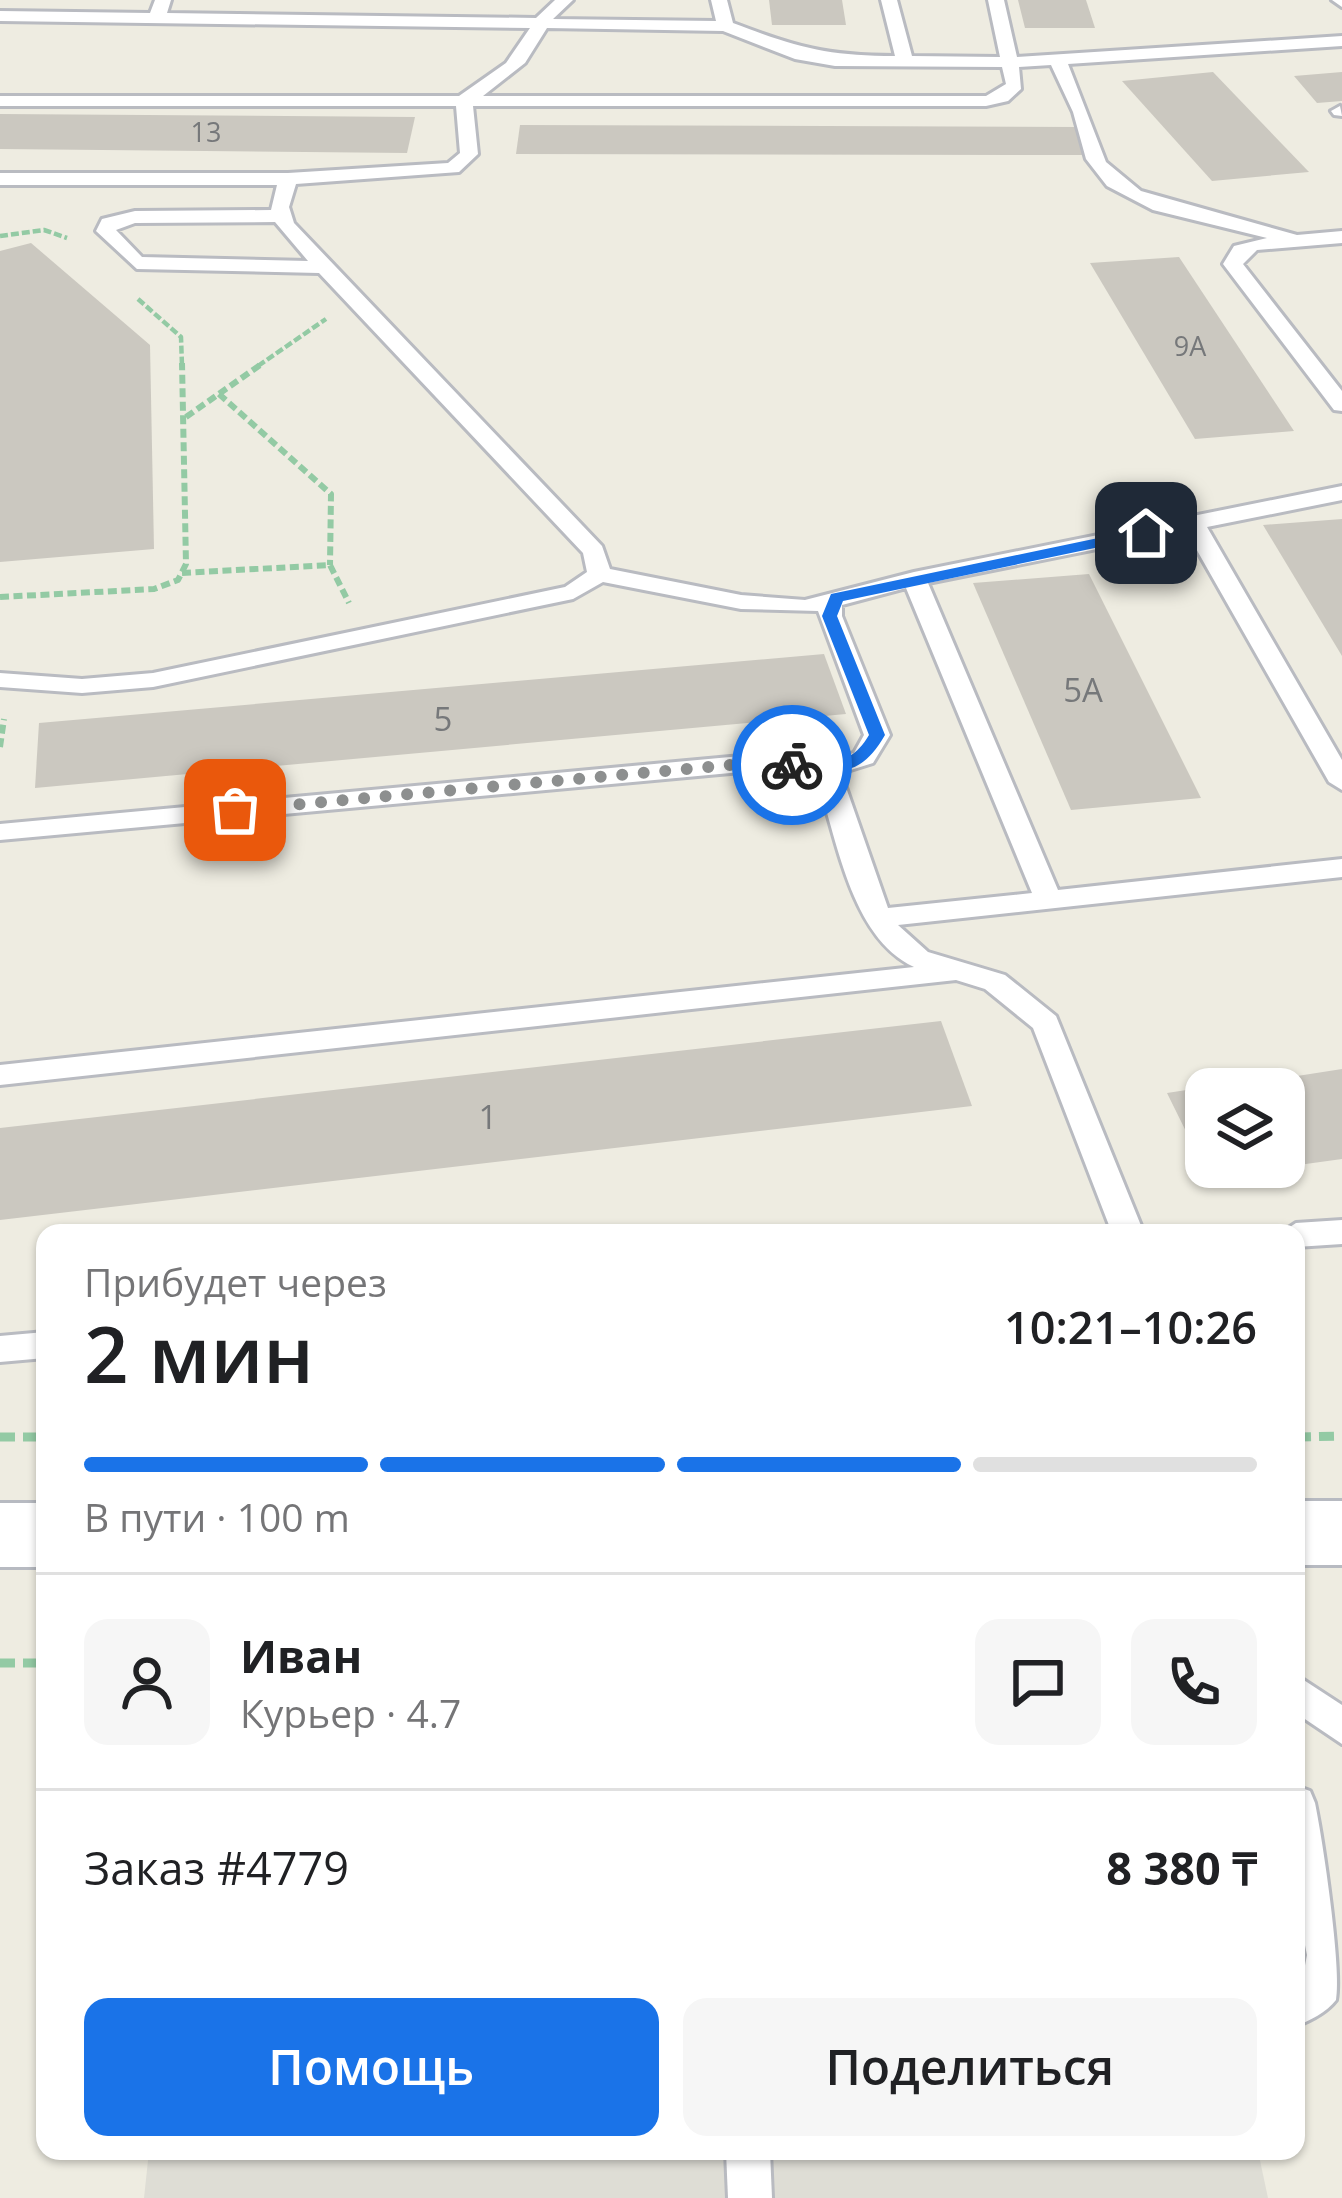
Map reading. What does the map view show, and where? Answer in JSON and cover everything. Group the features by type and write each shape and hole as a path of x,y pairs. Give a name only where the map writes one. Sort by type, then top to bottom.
{"main road":[{"path":"1305,1533 1342,1533"},
{"path":"0,1534 36,1534"}],"lane":[{"path":"464,100 502,76 527,50 537,22 565,0"},
{"path":"718,0 725,26"},
{"path":"889,0 905,62"},
{"path":"0,101 964,103 1012,91 1012,62 996,0"},
{"path":"3,10 160,9 725,26 801,56 905,62 1012,62 1342,40"},
{"path":"1057,59 1083,116 1095,160 1119,186 1148,203 1258,226 1295,241"},
{"path":"0,179 288,179 453,168 469,154 464,100"},
{"path":"288,179 281,215 322,268 594,551 599,574"},
{"path":"281,215 135,217 109,224 106,231 137,263 322,268"},
{"path":"1342,237 1253,245 1241,250 1233,264 1342,405"},
{"path":"0,680 82,686 153,680 573,592 599,574 741,602 830,604 849,593 1342,493"},
{"path":"1193,523 1342,782"},
{"path":"914,579 1049,901"},
{"path":"0,832 752,763 826,769 864,758 877,735 830,616 830,604"},
{"path":"826,769 878,918 917,958 994,982 1046,1023 1124,1224"},
{"path":"878,918 1342,868"},
{"path":"0,1075 955,972"},
{"path":"1305,1234 1342,1232"},
{"path":"0,1349 36,1346"},
{"path":"1305,1698 1342,1727"},
{"path":"1305,1847 1327,1954 1322,1987 1305,1999"},
{"path":"748,2160 750,2198"}],"path":[{"path":"0,236 59,231 75,245"},
{"path":"122,286 181,337 182,573"},
{"path":"184,418 352,300"},
{"path":"219,394 331,494 329,565 368,637"},
{"path":"0,597 154,589 182,573 329,565"},
{"path":"1305,1437 1342,1436"},
{"path":"0,1437 36,1437"},
{"path":"0,1663 36,1663"}],"shaded area":[{"path":"148,2160 1260,2160 1268,2198 144,2198"}],"building":[{"path":"769,0 842,0 846,25 772,25"},
{"path":"1018,0 1086,0 1095,28 1025,28"},
{"path":"1213,72 1309,172 1212,181 1122,81"},
{"path":"1342,72 1342,101 1317,103 1294,76"},
{"path":"0,114 415,117 407,153 0,149"},
{"path":"520,125 1078,127 1086,155 516,154"},
{"path":"31,243 150,345 154,549 0,562 0,251"},
{"path":"1179,257 1294,431 1195,439 1090,263"},
{"path":"1342,519 1342,656 1263,525"},
{"path":"1089,574 1201,798 1071,810 973,583"},
{"path":"824,654 846,714 35,788 39,723"},
{"path":"941,1021 972,1106 0,1220 0,1128"},
{"path":"1342,1069 1342,1159 1305,1164 1305,1075"},
{"path":"1185,1090 1185,1129 1167,1093"}],"way so far":[{"path":"235,810 752,763 792,765"}],"route":[{"path":"792,765 846,766 864,758 877,735 830,616 830,604 837,598 1146,533"}]}
